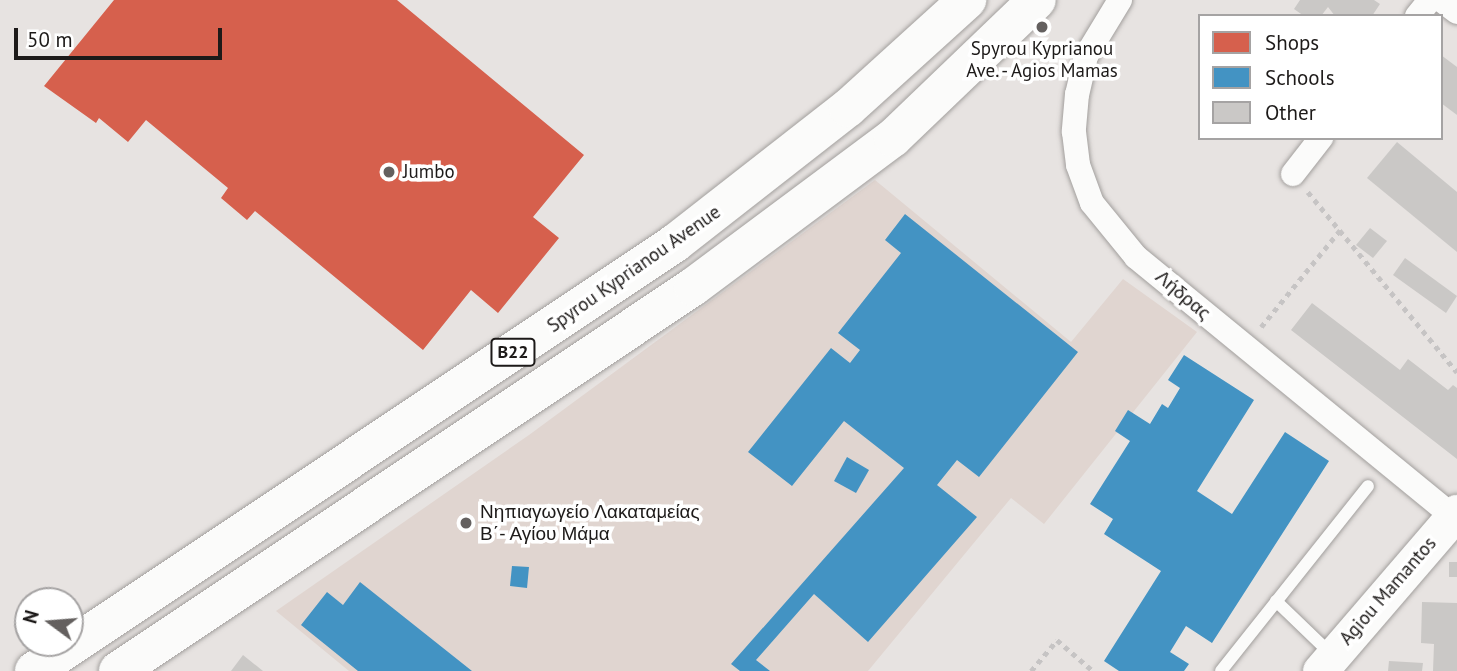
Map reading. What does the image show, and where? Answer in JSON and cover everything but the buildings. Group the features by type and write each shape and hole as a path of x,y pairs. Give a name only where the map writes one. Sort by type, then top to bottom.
{"main road":[{"name":"Spyrou Kyprianou Avenue","path":"34,671 675,243 848,108 967,0"},
{"name":"B22","path":"118,671 693,287 893,138 1037,0"}],"street":[{"name":"Λήδρας","path":"1120,0 1086,56 1077,94 1074,132 1078,165 1092,203 1136,257 1454,514"},
{"path":"1419,14 1430,0"},
{"path":"1441,0 1457,12"},
{"path":"1293,174 1319,140"},
{"name":"Agiou Mamantos","path":"1326,663 1454,514"}],"lane":[{"path":"1221,671 1368,486"},
{"path":"1276,601 1326,663"}],"path":[{"path":"1293,174 1457,372"},
{"path":"1245,347 1340,230"},
{"path":"1031,671 1056,640 1093,671"}],"shaded area":[{"path":"875,180 1071,342 1123,279 1197,332 1044,524 1011,498 868,671 349,671 276,611 529,435"}],"place":[{"name":"Spyrou Kyprianou Ave. - Agios Mamas","path":"1042,27"},
{"name":"Jumbo","path":"389,172"},
{"name":"Νηπιαγωγείο Λακαταμείας Β΄- Αγίου Μάμα","path":"466,523"}]}
